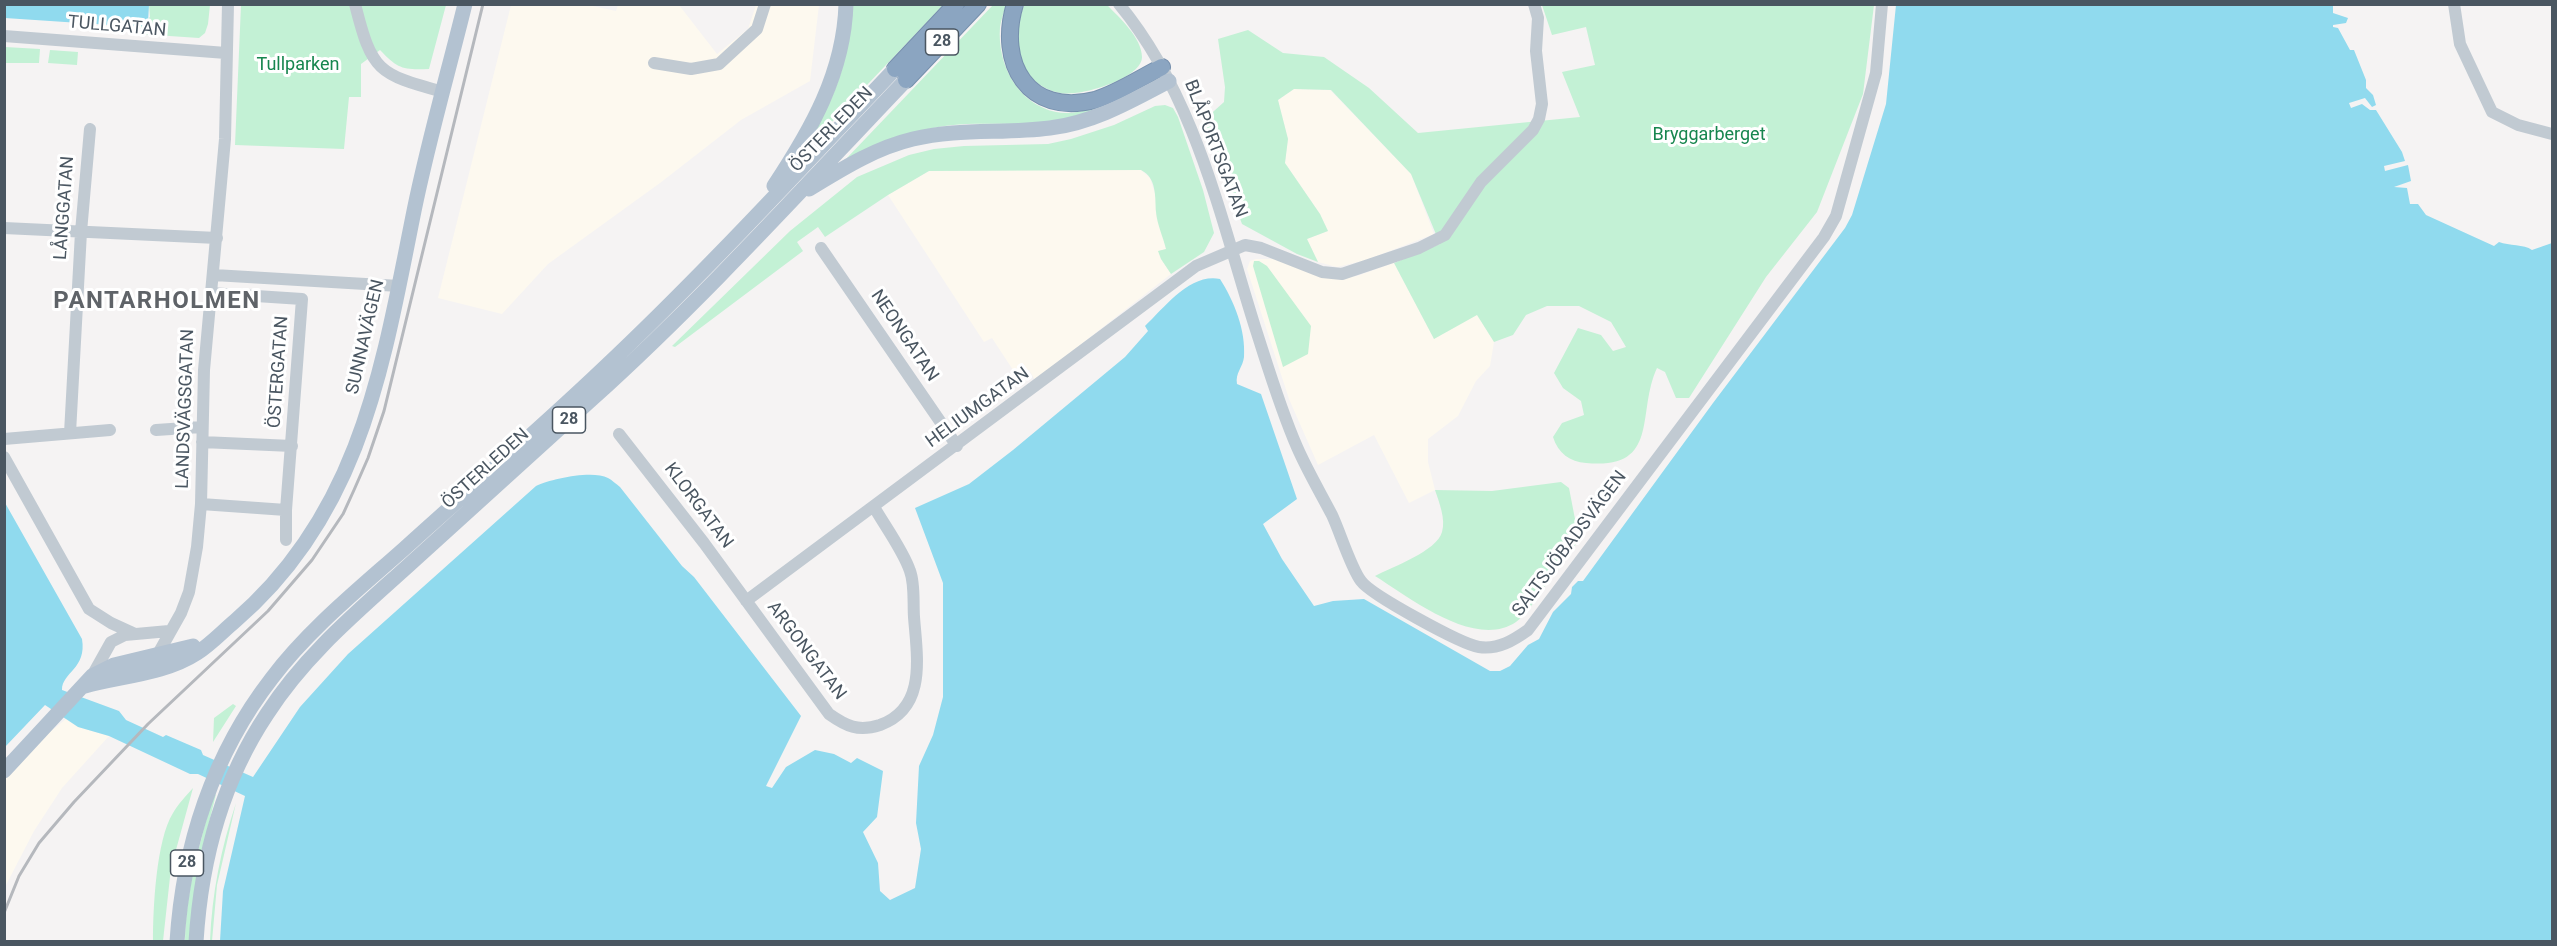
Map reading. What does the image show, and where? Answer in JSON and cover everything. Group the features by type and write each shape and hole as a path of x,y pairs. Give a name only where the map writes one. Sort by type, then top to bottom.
{"highway":[{"name":"ÖSTERLEDEN","path":"900,74 956,4"},
{"name":"ÖSTERLEDEN","path":"900,74 978,4"},
{"path":"1016,4 1009,40 1014,65 1028,87 1038,95 1065,103 1094,100 1165,74"}],"main road":[{"name":"SUNNAVÄGEN","path":"88,681 142,672 186,659 218,635 251,607 295,558 318,526 340,487 369,408 399,286 424,164 465,4"},
{"path":"753,219 797,151 828,92 839,59 846,4"},
{"name":"ÖSTERLEDEN","path":"177,942 186,869 200,813 224,756 250,709 273,676 325,620 603,369 900,74"},
{"name":"ÖSTERLEDEN","path":"196,942 204,870 217,816 238,764 288,682 313,654 613,381 696,299 794,198 900,74"},
{"path":"794,198 856,161 893,144 952,132 1034,130 1067,125 1114,109 1165,74"},
{"name":"SUNNAVÄGEN","path":"88,681 114,665 185,649 218,635"},
{"path":"4,771 88,681"}],"street":[{"name":"LANDSVÄGSGATAN","path":"142,672 157,656 181,613 189,592 197,547 201,504 201,427 210,293 214,275 225,139 228,4"},
{"path":"355,4 368,50 377,63 395,77 443,92"},
{"path":"654,63 691,69 719,64 757,29 765,4"},
{"name":"BLÅPORTSGATAN","path":"1119,4 1142,33 1191,126 1233,249"},
{"path":"1233,249 1245,245 1256,246 1309,268 1342,274 1419,248 1445,235 1481,182 1533,130 1539,119 1542,104 1536,51 1538,18 1534,4"},
{"name":"SALTSJÖBADSVÄGEN","path":"1233,249 1254,326 1296,446 1332,516 1361,582 1380,596 1464,643 1493,647 1512,642 1528,630 1824,237 1836,216 1875,73 1882,4"},
{"path":"2454,4 2460,44 2492,112 2518,125 2552,130"},
{"name":"TULLGATAN","path":"4,36 226,53"},
{"name":"LÅNGGATAN","path":"70,433 81,232 90,129"},
{"path":"4,228 217,238"},
{"name":"NEONGATAN","path":"821,248 957,446"},
{"name":"HELIUMGATAN","path":"746,601 1196,266 1233,249"},
{"path":"214,275 399,286"},
{"name":"ÖSTERGATAN","path":"210,293 302,299 286,510 286,540"},
{"path":"156,430 201,427"},
{"path":"4,439 110,430"},
{"name":"KLORGATAN","path":"619,434 644,463 746,601"},
{"path":"202,442 292,446"},
{"path":"4,457 88,609 135,634"},
{"path":"201,504 286,510"},
{"name":"ARGONGATAN","path":"746,601 829,714 847,727 872,728 895,720 908,704 916,682 917,656 911,572 874,507"},
{"path":"88,681 111,642 125,635 169,631"}],"shaded area":[{"path":"511,5 588,5 616,11 618,5 679,5 717,54 748,29 756,5 819,5 810,81 741,120 660,183 548,264 502,314 438,298"},
{"path":"1294,89 1330,90 1411,174 1434,234 1366,260 1337,267 1318,262 1307,239 1328,231 1320,214 1285,163 1288,139 1278,100"},
{"path":"1141,170 1150,178 1157,200 1156,212 1166,249 1159,251 1161,259 1171,274 1035,380 1029,370 1015,373 992,338 984,342 888,195 929,171"},
{"path":"1277,259 1341,278 1357,276 1394,263 1434,339 1477,314 1494,342 1490,366 1476,381 1458,416 1428,439 1428,462 1435,490 1409,503 1374,435 1318,465 1289,399 1247,269 1250,261"},
{"path":"66,719 78,727 109,736 62,788 34,831 5,887 5,777 33,746"}],"green space":[{"path":"149,5 210,5 205,33 199,38 140,34 140,27 150,17"},
{"name":"Tullparken","path":"241,5 446,5 429,69 402,67 380,50 361,64 361,97 349,97 344,149 235,145"},
{"path":"851,5 943,5 810,145 808,143 840,77 848,43"},
{"path":"993,5 1006,5 1000,27 1002,55 1013,81 1031,101 1056,112 1071,113 1115,101 1070,120 1052,123 967,124 919,131 889,140 845,160"},
{"path":"1024,5 1107,5 1134,35 1141,50 1142,57 1139,65 1121,79 1094,89 1069,94 1046,88 1035,80 1021,58 1019,32"},
{"name":"Bryggarberget","path":"1542,5 1874,5 1863,94 1817,212 1766,277 1689,398 1676,398 1665,372 1657,368 1651,385 1642,435 1636,448 1626,457 1610,463 1586,463 1570,459 1561,452 1553,437 1562,423 1584,415 1581,401 1563,388 1554,373 1578,328 1601,335 1613,351 1626,347 1611,322 1579,306 1547,306 1526,315 1513,335 1494,342 1477,315 1434,339 1394,263 1440,244 1411,174 1331,90 1294,89 1278,100 1288,139 1285,163 1320,214 1328,231 1307,239 1318,262 1297,254 1242,224 1204,120 1224,102 1225,87 1218,39 1248,30 1283,53 1324,57 1369,88 1418,133 1580,117 1562,72 1595,65 1586,27 1552,35"},
{"path":"5,47 40,49 39,63 5,63"},
{"path":"50,50 78,52 77,65 48,63"},
{"path":"1165,105 1173,108 1178,117 1203,190 1214,233 1204,252 1171,274 1158,251 1166,249 1157,217 1153,183 1141,170 929,171 825,237 818,227 797,242 803,251 675,347 672,346 790,231 857,177 909,155 934,149 1048,144 1071,139 1114,125 1155,106"},
{"path":"1254,261 1267,266 1311,326 1308,354 1283,367 1253,266"},
{"path":"1561,482 1569,488 1575,519 1589,527 1524,615 1516,622 1500,629 1481,630 1462,625 1424,607 1375,576 1423,552 1438,539 1442,532 1443,522 1435,490 1492,491"},
{"path":"233,704 236,706 213,742 214,718"},
{"path":"193,788 171,868 163,941 153,941 155,894 163,840 173,813"},
{"path":"216,794 197,872 191,941 185,942 194,868 213,797"},
{"path":"236,803 217,885 212,941 210,941 218,871"}],"water":[{"path":"4,5 149,5 148,22 140,27 5,18"},
{"path":"1896,5 2333,5 2333,13 2348,18 2346,23 2333,25 2333,27 2338,28 2350,50 2354,50 2366,80 2366,88 2373,95 2376,105 2372,107 2365,98 2349,103 2351,108 2362,104 2370,110 2376,110 2402,152 2405,161 2384,166 2385,171 2408,165 2411,181 2394,187 2407,188 2410,204 2418,204 2426,215 2494,246 2499,242 2532,250 2552,243 2552,941 220,941 223,891 245,796 198,774 190,774 109,736 78,727 45,705 5,747 4,501 82,639 81,657 63,684 62,690 119,711 126,720 163,737 166,735 201,750 203,755 253,777 300,707 348,654 536,486 572,476 601,476 610,479 620,487 682,566 694,577 801,716 766,786 772,788 786,767 815,750 834,754 851,763 857,758 883,771 877,817 863,832 878,863 880,891 890,900 915,888 921,849 916,823 919,766 933,735 943,697 943,583 915,508 969,484 1013,450 1125,357 1148,331 1145,326 1179,293 1198,281 1209,279 1220,279 1234,306 1241,326 1244,347 1244,357 1237,384 1261,394 1297,499 1263,524 1282,559 1314,606 1333,601 1364,599 1490,671 1500,671 1510,666 1528,645 1539,639 1553,612 1571,594 1572,587 1578,581 1583,581 1845,228 1852,215 1886,104"}],"railway":[{"path":"4,913 19,876 39,843 74,802 148,724 268,611 312,560 343,514 368,458 384,411 483,4"}],"district":[{"name":"PANTARHOLMEN","path":"157,302"}]}
